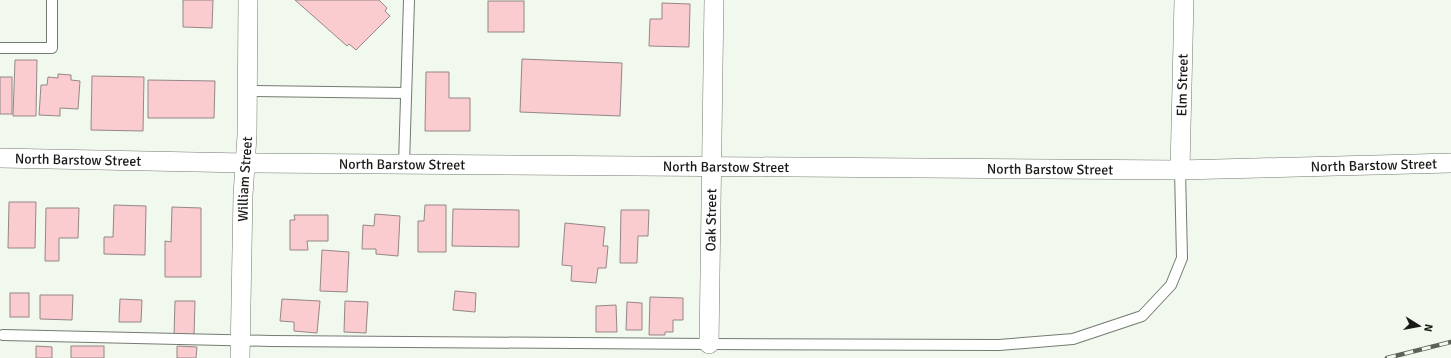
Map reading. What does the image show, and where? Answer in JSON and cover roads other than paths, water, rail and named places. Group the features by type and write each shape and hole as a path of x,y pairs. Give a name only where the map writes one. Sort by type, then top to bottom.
{"street":[{"name":"William Street","path":"240,349 248,0"},
{"name":"Oak Street","path":"709,344 714,0"},
{"name":"Elm Street","path":"1180,170 1184,0"},
{"name":"North Barstow Street","path":"0,158 245,163 1180,170 1451,163"}],"lane":[{"path":"0,48 52,48 52,0"},
{"path":"404,164 409,0"},
{"path":"247,91 406,93"},
{"path":"3,335 240,349 709,344 999,345 1073,339 1142,316 1171,285 1182,258 1180,170"}],"railway":[{"path":"1387,358 1451,342"}]}
